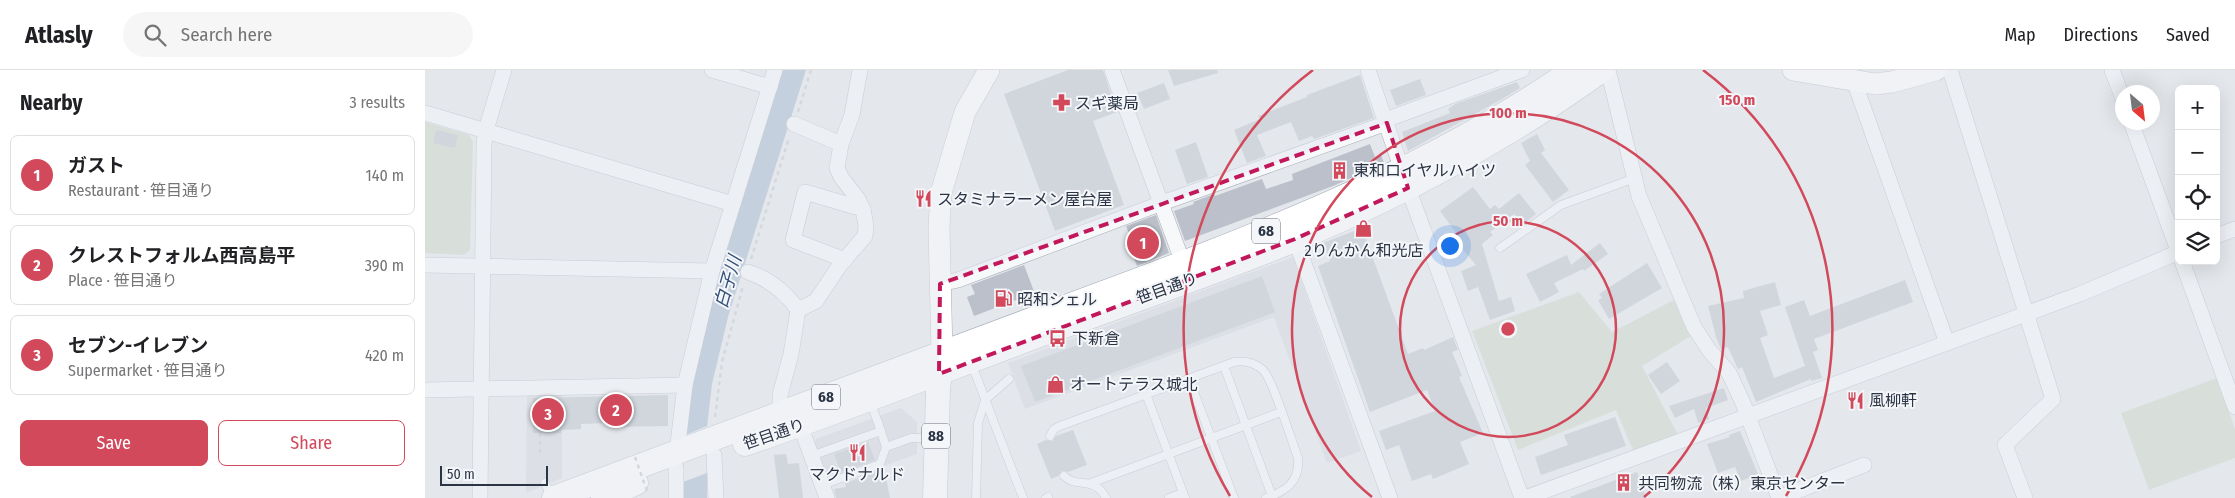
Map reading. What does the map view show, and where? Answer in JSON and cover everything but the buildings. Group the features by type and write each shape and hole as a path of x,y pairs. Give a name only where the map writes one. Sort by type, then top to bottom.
{"main road":[{"name":"笹目通り","path":"790,419 940,363 1297,218 1406,179 1573,70"},
{"name":"笹目通り","path":"712,443 790,419 869,399 940,363 970,362 1295,239 1406,179 1520,125 1602,70"},
{"name":"88","path":"935,498 940,363"},
{"name":"68","path":"612,493 712,443"},
{"name":"68","path":"550,493 679,460"}],"street":[{"path":"481,498 484,144 486,130 504,70"},
{"path":"712,70 770,87"},
{"path":"676,498 685,385 712,271 775,70"},
{"path":"798,310 816,301 845,260 865,236 866,226 863,209 837,168 841,144 852,115 860,70"},
{"path":"940,363 939,228 941,193 965,112 989,70"},
{"path":"1112,70 1183,263"},
{"path":"1368,70 1523,498 2080,294 2175,254"},
{"path":"940,284 958,280 1522,70"},
{"path":"1608,70 1639,196 1694,327 1709,350 1729,372 1779,498 1864,465"},
{"path":"1793,70 1875,84 1893,82 1936,70"},
{"path":"1950,70 2053,399 2005,445 2025,498"},
{"path":"2112,70 2118,85"},
{"path":"1854,81 1947,342"},
{"path":"425,113 733,204"},
{"path":"794,124 841,144"},
{"path":"2134,130 2175,241"},
{"path":"845,260 793,240 805,192 863,209"},
{"path":"2220,235 2235,229"},
{"path":"1295,239 1390,498"},
{"path":"425,265 712,271"},
{"path":"2183,265 2235,407"},
{"path":"747,272 774,284 791,299 798,310 791,354 780,396 790,419 811,456 824,491"},
{"path":"425,390 685,385"},
{"path":"712,443 716,498"},
{"path":"595,498 612,493"}],"lane":[{"path":"1501,248 1561,205 1635,178"},
{"path":"1050,436 1060,426 1224,366 1245,361 1254,364 1264,371 1298,458 1299,468 1290,486 1269,497 1247,425 1224,366"},
{"path":"970,362 1023,498"},
{"path":"976,498 979,423 985,400 1009,379"},
{"path":"1189,379 1234,498"},
{"path":"1147,394 1184,495 1169,498"},
{"path":"824,491 879,464 886,447 869,399"},
{"path":"1064,476 1071,481 1091,483 1281,412"},
{"path":"811,456 881,431"},
{"path":"886,447 911,438 936,438"},
{"path":"1091,483 1102,490 1106,498"}],"path":[{"path":"712,443 722,362 747,272 811,70"},
{"path":"540,433 540,453"},
{"path":"635,457 647,491 649,491"}],"highlighted area":[{"path":"1387,123 1408,188 1295,239 939,374 940,284"}],"shaded area":[{"path":"1293,257 1361,451 1327,463 1274,317 1025,409 1008,363"},
{"path":"527,394 562,394 562,478 526,493"},
{"path":"901,408 917,422 917,454 828,486 814,445 816,439"}],"green space":[{"path":"425,122 469,135 473,142 470,250 464,255 425,253"},
{"path":"1579,292 1612,332 1674,300 1691,336 1642,366 1678,435 1635,455 1616,410 1518,450 1472,331"},
{"path":"2217,378 2235,429 2235,458 2149,490 2121,413"}],"water":[{"name":"白子川","path":"781,70 806,70 728,317 712,384 707,427 707,498 683,498 683,436 688,392 707,310"}],"pier":[{"path":"707,426 707,473 683,482 683,436"}],"place":[{"name":"スギ薬局","path":"1061,103"},
{"name":"東和ロイヤルハイツ","path":"1339,170"},
{"name":"スタミナラーメン屋台屋","path":"923,199"},
{"name":"2りんかん和光店","path":"1364,229"},
{"name":"ガスト","path":"1143,243"},
{"name":"昭和シェル","path":"1003,299"},
{"name":"下新倉","path":"1058,338"},
{"name":"オートテラス城北","path":"1056,384"},
{"name":"風柳軒","path":"1855,400"},
{"name":"クレストフォルム西高島平","path":"616,410"},
{"name":"セブン-イレブン","path":"548,414"},
{"name":"マクドナルド","path":"857,453"},
{"name":"共同物流（株）東京センター","path":"1624,483"}]}
